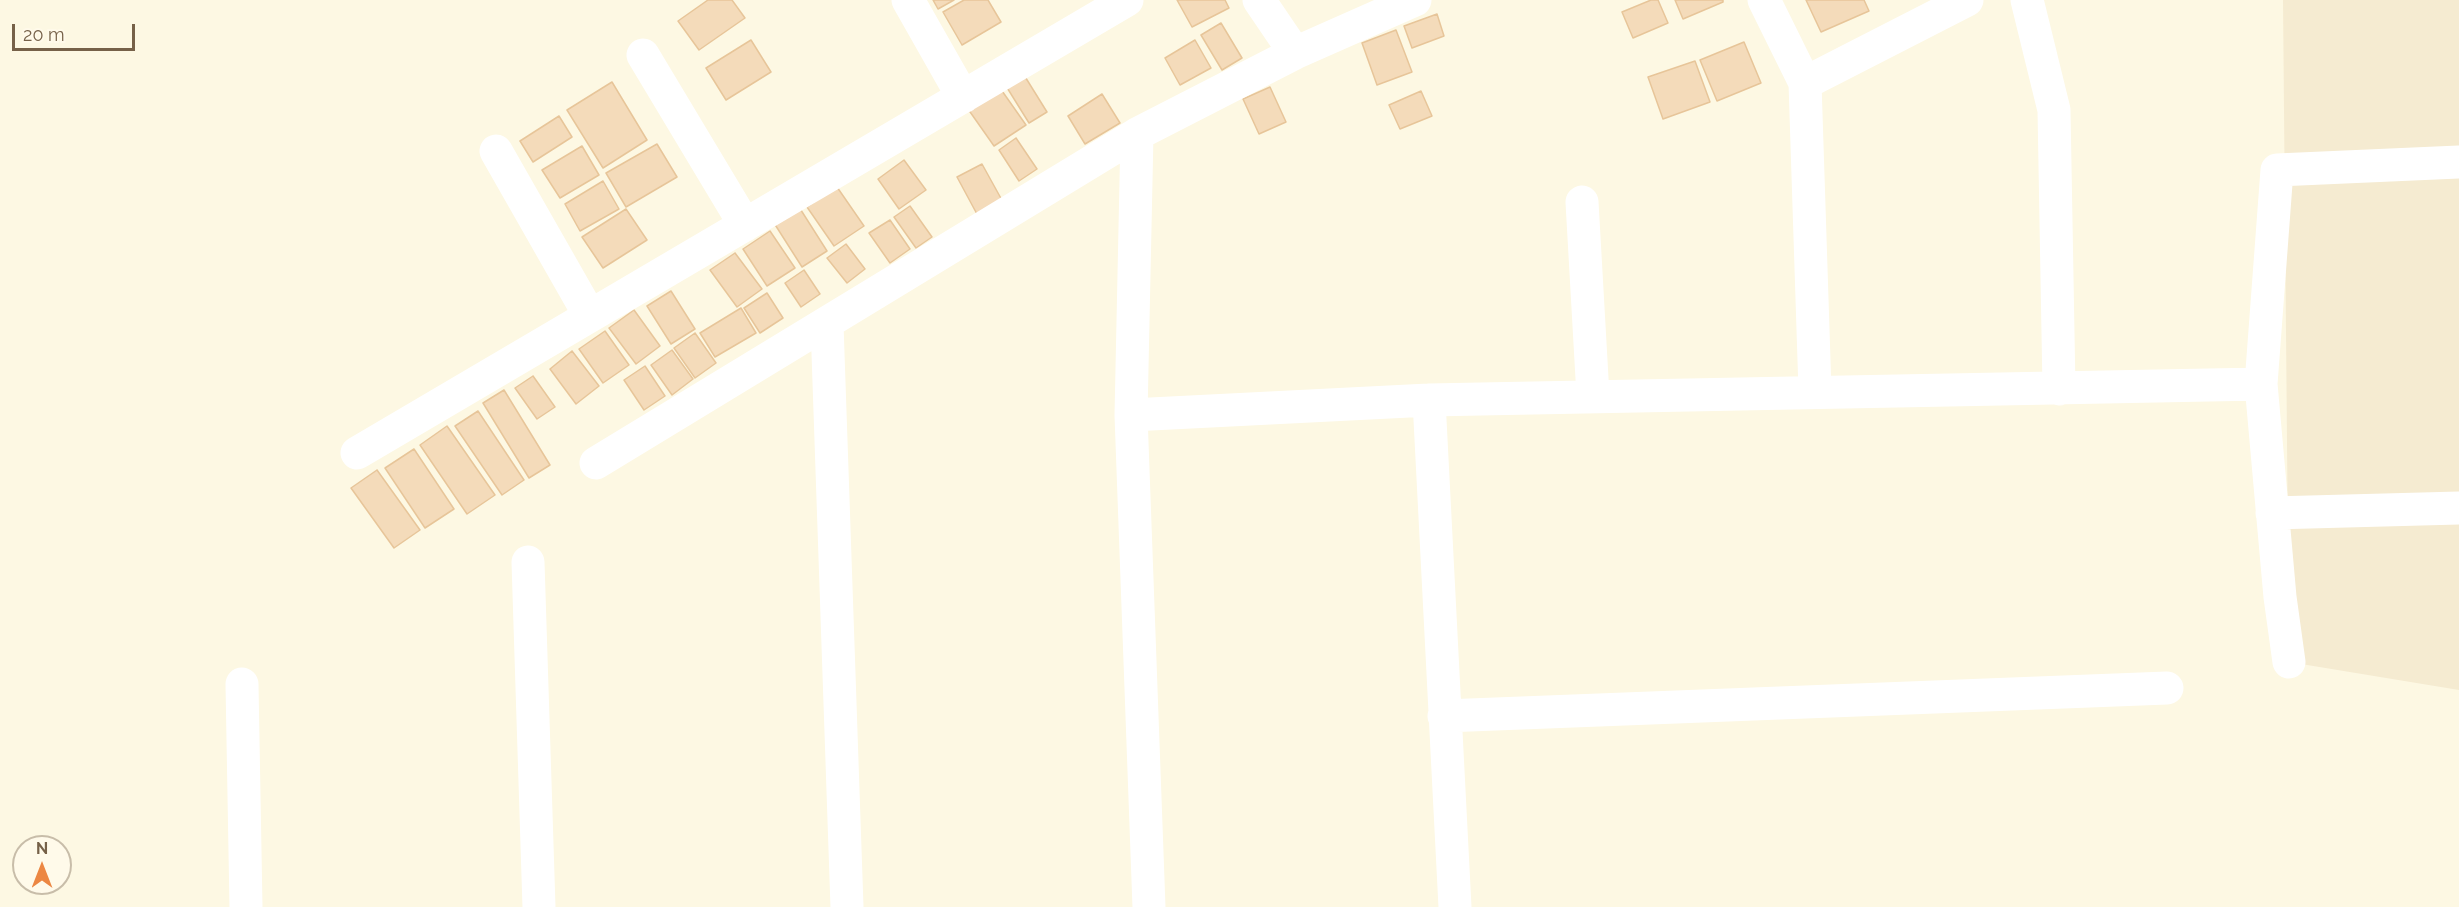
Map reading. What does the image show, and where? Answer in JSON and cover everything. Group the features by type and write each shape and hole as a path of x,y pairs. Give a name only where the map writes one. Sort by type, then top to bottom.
{"street":[{"path":"908,0 963,97"},
{"path":"1259,0 1295,53"},
{"path":"596,463 1137,134 1295,53 1415,0"},
{"path":"1764,0 1805,83 1815,391"},
{"path":"1805,83 1933,8 1968,0"},
{"path":"2027,0 2054,110 2059,389"},
{"path":"357,453 963,97 1107,5"},
{"path":"643,56 745,225"},
{"path":"1137,134 1131,415 1149,907"},
{"path":"496,151 590,316"},
{"path":"2289,662 2280,597 2260,384 2277,170 2459,162"},
{"path":"1582,202 1593,396"},
{"path":"827,324 847,907"},
{"path":"1131,415 1429,400 2260,384"},
{"path":"1429,400 1455,907"},
{"path":"2272,513 2459,508"},
{"path":"528,562 538,907"},
{"path":"242,684 246,907"},
{"path":"1444,716 2167,688"}],"shaded area":[{"path":"2283,0 2459,0 2459,690 2289,662"}],"building":[{"path":"708,0 732,0 745,18 699,50 678,21"},
{"path":"933,0 954,0 938,9"},
{"path":"964,0 988,0 1001,22 962,45 943,12"},
{"path":"1177,0 1225,0 1229,8 1192,27"},
{"path":"1651,0 1658,0 1668,23 1633,38 1622,12"},
{"path":"1675,0 1723,0 1723,2 1683,19"},
{"path":"1806,0 1864,0 1869,11 1821,32"},
{"path":"1437,14 1444,36 1412,48 1404,26"},
{"path":"1221,23 1242,58 1222,70 1201,35"},
{"path":"1396,30 1412,72 1377,85 1362,43"},
{"path":"751,40 771,72 726,100 706,68"},
{"path":"1195,40 1211,68 1180,85 1165,58"},
{"path":"1744,42 1761,83 1717,101 1700,60"},
{"path":"1695,61 1710,102 1663,119 1648,77"},
{"path":"1024,75 1047,112 1029,123 1006,86"},
{"path":"612,82 647,140 603,168 567,110"},
{"path":"1270,87 1286,122 1259,134 1243,99"},
{"path":"1000,88 1026,125 994,146 968,109"},
{"path":"1421,91 1432,116 1400,129 1389,105"},
{"path":"1102,94 1120,123 1085,144 1068,116"},
{"path":"559,116 572,137 533,162 520,141"},
{"path":"1016,138 1037,169 1019,181 999,150"},
{"path":"657,144 677,177 626,207 606,173"},
{"path":"582,146 599,175 560,198 542,170"},
{"path":"904,160 926,190 899,209 878,179"},
{"path":"982,164 1003,202 978,216 957,177"},
{"path":"603,181 619,209 580,231 565,204"},
{"path":"837,187 864,226 834,246 807,207"},
{"path":"910,206 932,237 916,248 894,217"},
{"path":"799,207 827,251 802,267 774,223"},
{"path":"626,209 647,240 603,268 582,237"},
{"path":"890,220 910,249 890,263 869,233"},
{"path":"770,231 795,268 767,286 743,249"},
{"path":"846,244 865,269 847,283 827,258"},
{"path":"735,253 762,289 737,307 710,270"},
{"path":"804,270 820,294 801,307 785,283"},
{"path":"671,291 695,329 671,344 647,306"},
{"path":"767,293 783,318 760,333 744,308"},
{"path":"741,308 756,333 715,357 700,333"},
{"path":"634,310 660,346 636,364 609,328"},
{"path":"605,331 629,365 603,383 579,349"},
{"path":"695,333 716,363 695,378 674,348"},
{"path":"672,350 693,379 672,395 651,365"},
{"path":"572,351 599,386 576,404 550,369"},
{"path":"645,366 665,396 644,410 624,380"},
{"path":"533,376 555,407 537,419 515,388"},
{"path":"504,390 550,465 529,478 483,403"},
{"path":"478,411 524,480 502,495 455,426"},
{"path":"447,426 495,495 467,514 420,445"},
{"path":"414,449 454,509 425,528 385,468"},
{"path":"377,470 420,530 394,548 351,488"}]}
